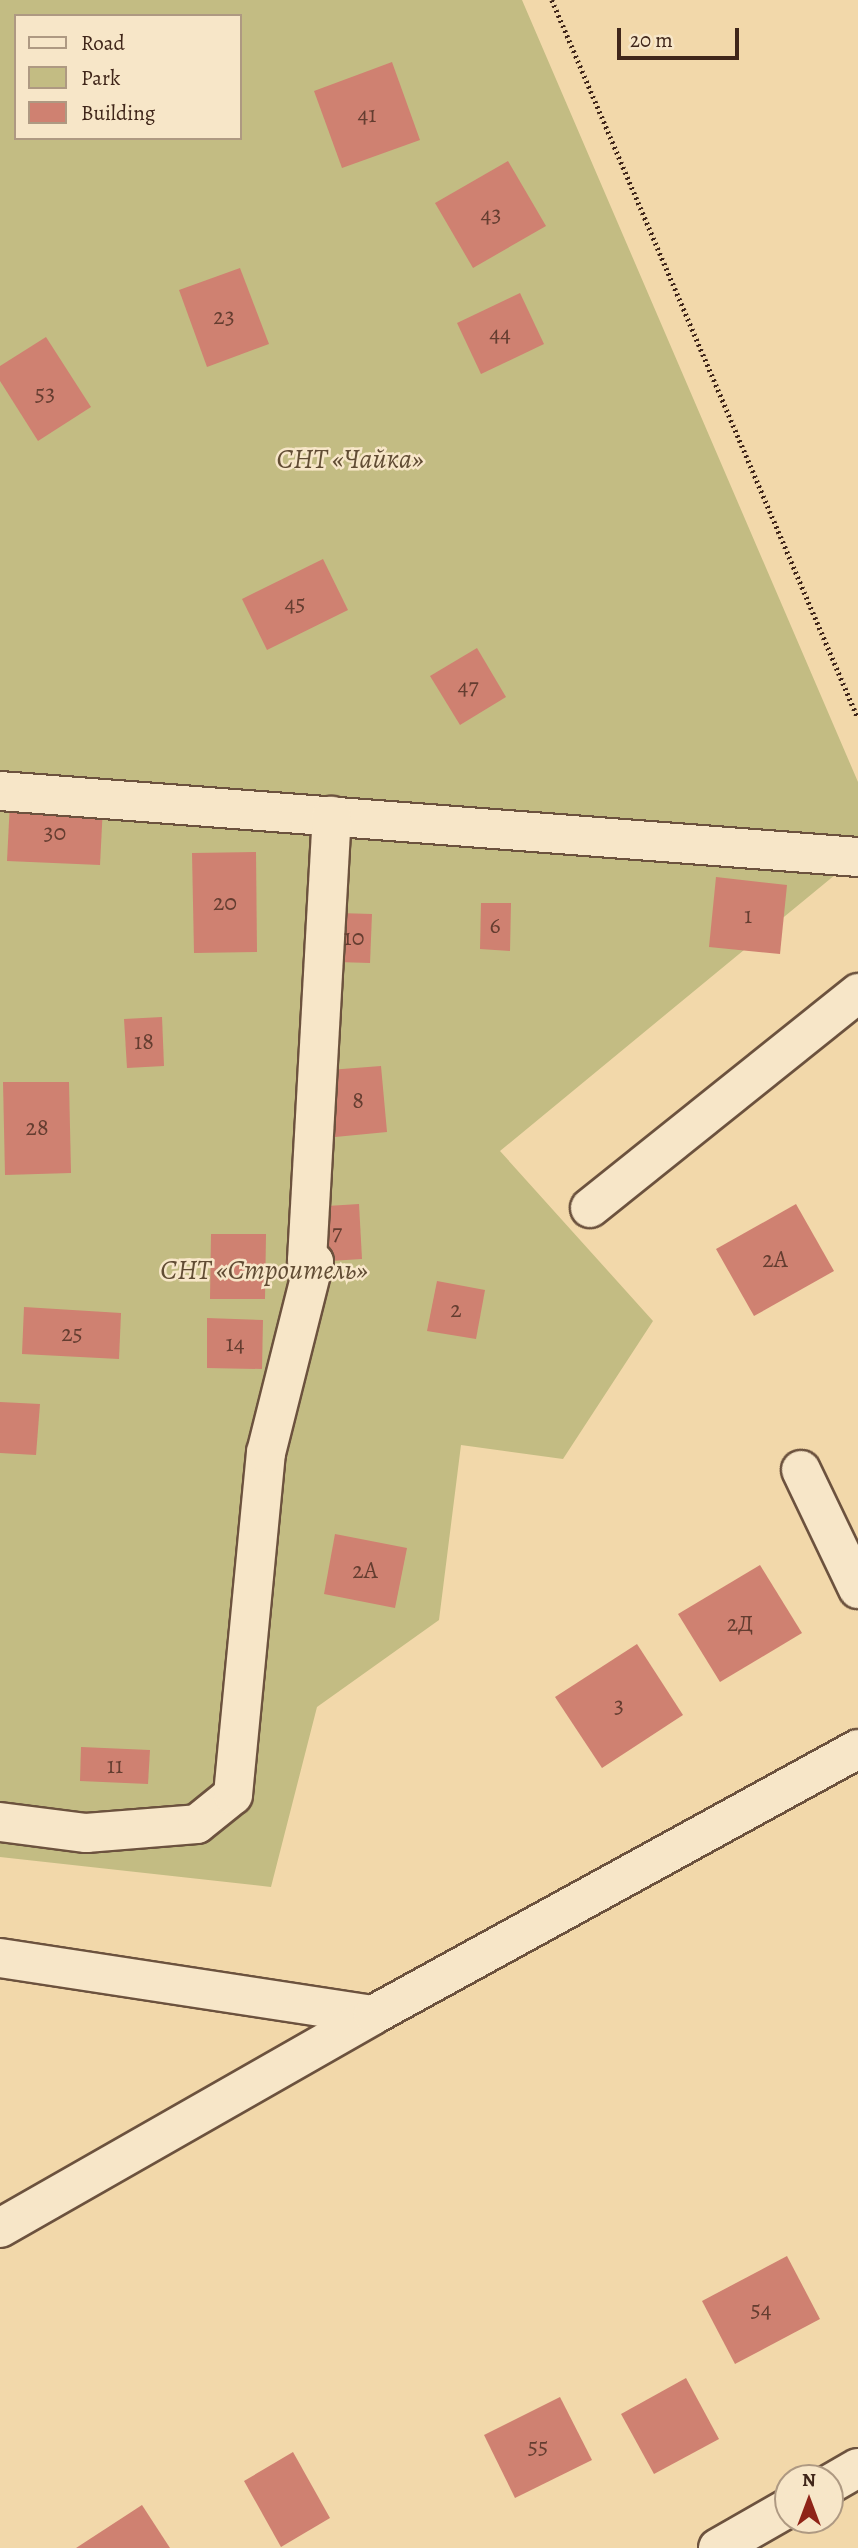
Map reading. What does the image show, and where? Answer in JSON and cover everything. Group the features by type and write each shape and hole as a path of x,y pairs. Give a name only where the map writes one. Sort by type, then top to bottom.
{"lane":[{"path":"0,791 858,857"},
{"path":"0,1822 86,1833 198,1824 233,1795 266,1453 314,1262 307,1260 332,816"},
{"path":"590,1208 858,993"},
{"path":"800,1470 858,1589"},
{"path":"0,2228 373,2015 858,1749"},
{"path":"0,1958 373,2015"},
{"path":"718,2548 774,2516"}],"path":[{"path":"552,0 858,718"}],"green space":[{"path":"0,0 522,0 858,782 858,856 500,1151 653,1321 563,1459 461,1445 439,1620 317,1707 271,1887 0,1857"}],"building":[{"path":"392,62 420,140 342,168 314,91"},
{"path":"508,161 546,226 473,268 435,203"},
{"path":"240,268 269,344 207,367 179,290"},
{"path":"520,293 544,344 481,374 457,323"},
{"path":"46,337 91,407 38,441 0,381 0,366"},
{"path":"323,559 348,610 267,650 242,599"},
{"path":"477,648 506,697 460,725 430,676"},
{"path":"10,802 103,806 100,865 7,861"},
{"path":"256,852 257,952 194,953 192,853"},
{"path":"716,877 787,885 780,954 709,947"},
{"path":"481,903 511,903 510,951 480,949"},
{"path":"338,913 372,914 370,963 337,962"},
{"path":"162,1017 164,1066 127,1068 124,1019"},
{"path":"381,1066 387,1132 335,1137 329,1070"},
{"path":"3,1082 69,1082 71,1173 5,1175"},
{"path":"359,1204 362,1259 314,1262 311,1207"},
{"path":"796,1204 834,1271 754,1316 716,1249"},
{"path":"211,1234 266,1234 265,1299 210,1299"},
{"path":"437,1281 485,1290 476,1339 427,1331"},
{"path":"24,1307 121,1313 119,1359 22,1354"},
{"path":"207,1318 263,1320 262,1369 207,1368"},
{"path":"0,1402 40,1404 36,1455 0,1453"},
{"path":"335,1534 407,1548 395,1608 324,1594"},
{"path":"760,1565 802,1633 720,1682 678,1614"},
{"path":"637,1644 683,1715 602,1768 555,1697"},
{"path":"81,1747 150,1750 148,1784 80,1781"},
{"path":"787,2256 820,2319 735,2364 702,2301"},
{"path":"686,2378 719,2439 654,2474 621,2414"},
{"path":"560,2397 592,2460 515,2498 484,2435"},
{"path":"293,2452 330,2518 281,2547 244,2481"},
{"path":"142,2505 170,2548 76,2548"}],"park label":[{"name":"СНТ «Чайка»","path":"350,459"},
{"name":"СНТ «Строитель»","path":"264,1270"}]}
